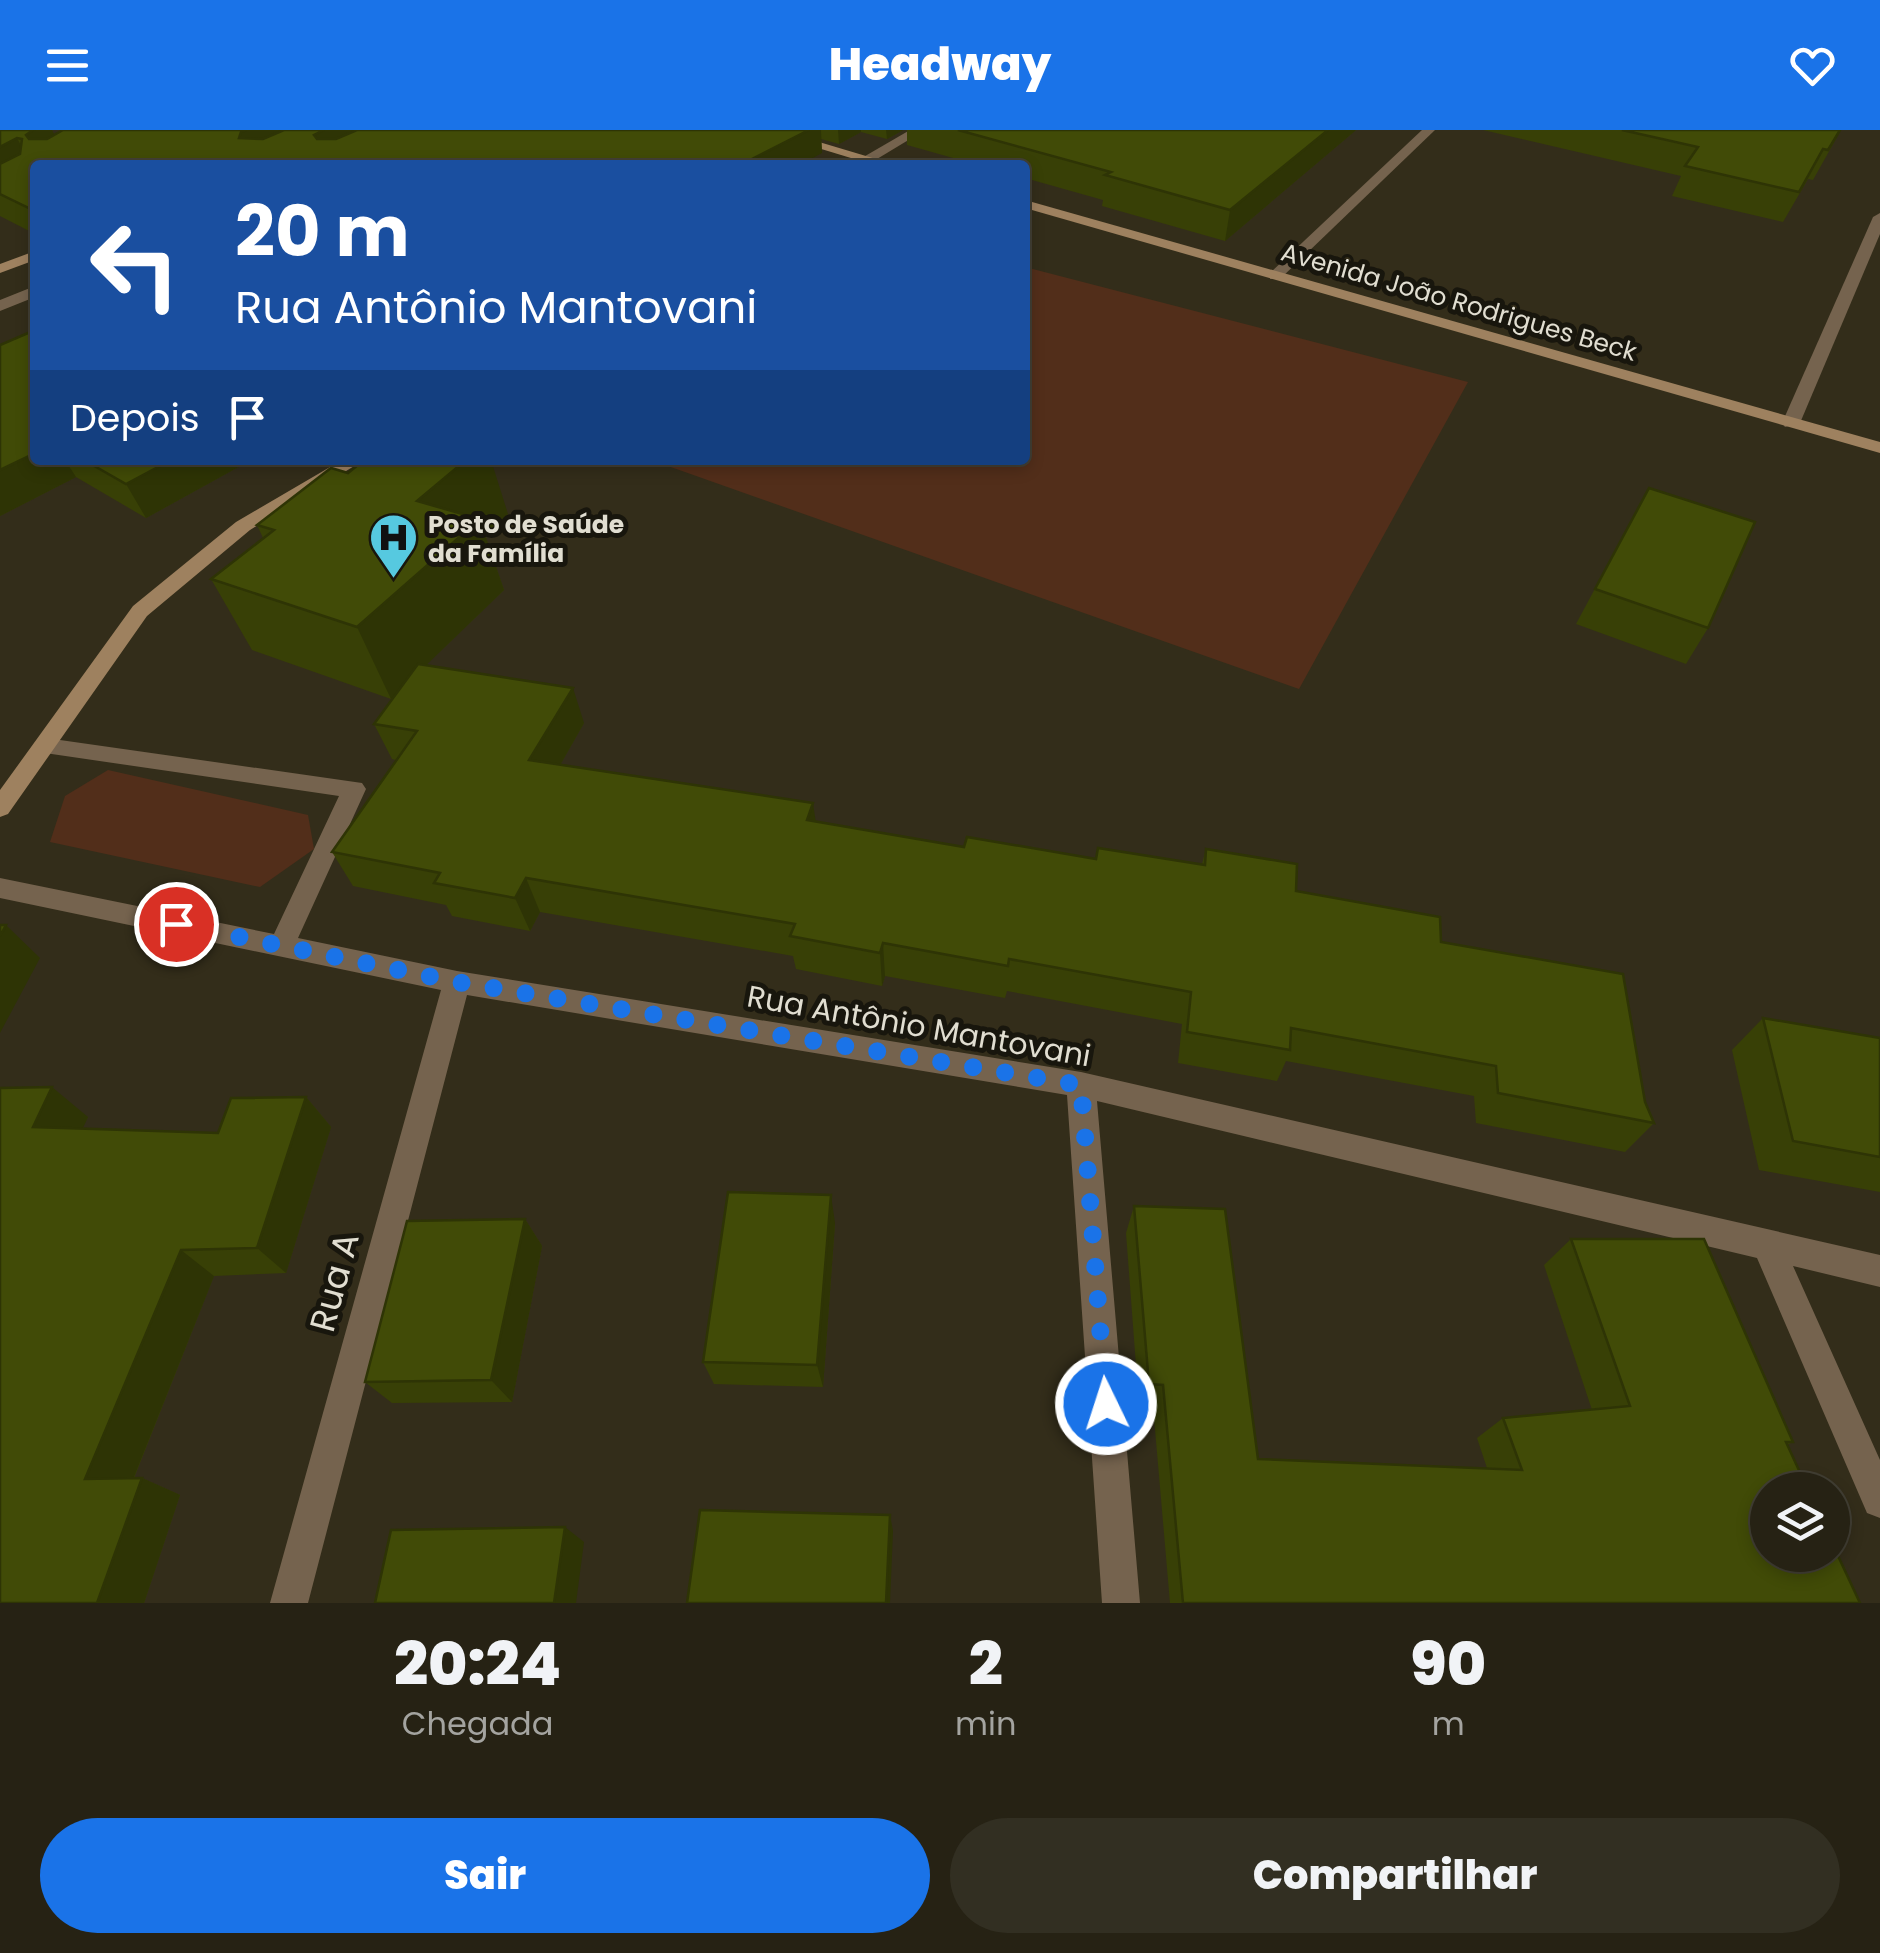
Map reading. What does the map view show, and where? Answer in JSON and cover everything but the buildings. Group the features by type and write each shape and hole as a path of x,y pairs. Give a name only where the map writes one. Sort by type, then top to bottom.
{"street":[{"path":"765,130 856,160"},
{"path":"866,160 919,130"},
{"path":"1275,276 1429,130"},
{"name":"Avenida João Rodrigues Beck","path":"1030,205 1880,448"},
{"path":"1790,423 1880,217"},
{"path":"0,269 30,257"},
{"path":"0,306 30,293"},
{"path":"0,808 140,611 243,526 347,465"},
{"path":"46,746 354,789 282,945"},
{"name":"Rua Antônio Mantovani","path":"0,888 457,982 1081,1085 1880,1271"},
{"name":"Rua A","path":"289,1603 457,982"},
{"path":"1081,1085 1121,1603"},
{"path":"1768,1247 1880,1500"}],"shaded area":[{"path":"1030,268 1468,382 1299,689 665,465 1030,465"},
{"path":"108,770 308,815 314,849 260,887 50,842 65,796"}],"place":[{"name":"Posto de Saúde da Família","path":"393,580"}],"route":[{"path":"176,924 457,982 1081,1085 1106,1404"}]}
